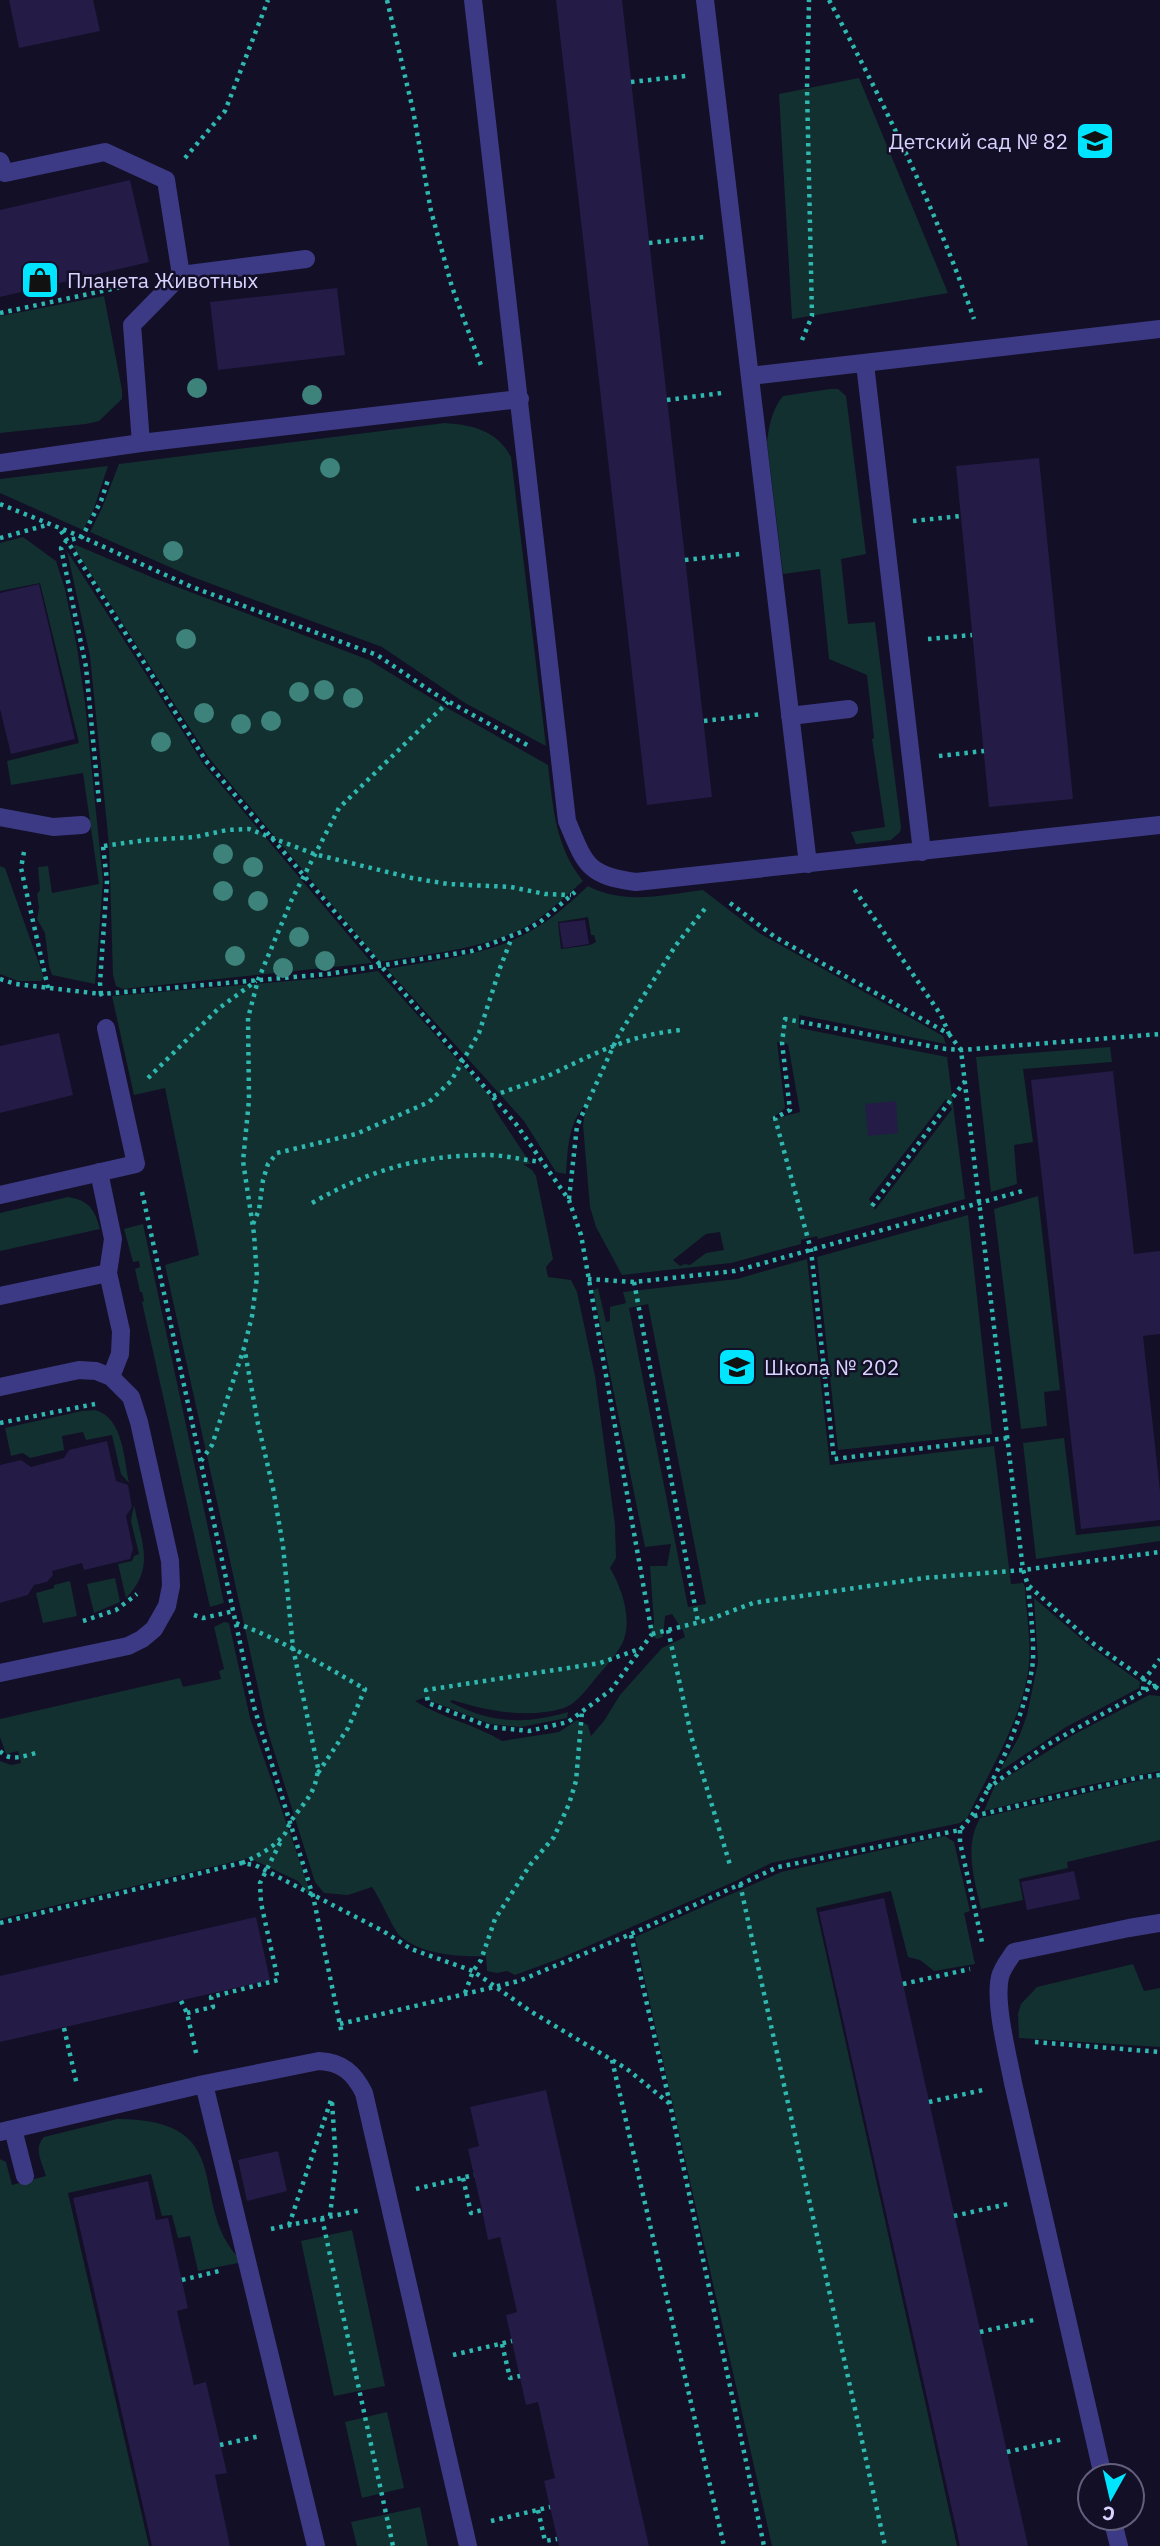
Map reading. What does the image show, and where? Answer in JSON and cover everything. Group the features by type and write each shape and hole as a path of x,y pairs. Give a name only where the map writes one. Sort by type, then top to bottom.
{"lane":[{"path":"473,0 567,821 577,845 595,872 615,880 636,883 1160,825"},
{"path":"705,0 808,864"},
{"path":"0,161 5,173 105,152 166,180 181,275"},
{"path":"141,443 132,325 181,275 306,259"},
{"path":"751,383 789,372 1160,329"},
{"path":"865,364 922,852"},
{"path":"0,463 141,443 520,399"},
{"path":"790,713 849,709"},
{"path":"0,817 53,827 82,825"},
{"path":"0,1195 136,1164 106,1028"},
{"path":"99,1172 113,1239 108,1273 121,1331 120,1354 111,1377"},
{"path":"0,1296 108,1273"},
{"path":"0,1387 79,1370 96,1371 111,1377 131,1397 170,1561 171,1586 167,1606 154,1629 142,1639 128,1646 0,1673"},
{"path":"1099,2462 1013,2083 999,1989 1000,1976 1014,1952 1129,1927 1160,1923"},
{"path":"25,2176 7,2130 319,2060 345,2068 364,2093 468,2546"},
{"path":"204,2084 316,2546"}],"path":[{"path":"166,180 225,111 268,0"},
{"path":"387,0 413,110 431,211 452,287 496,402"},
{"path":"789,372 812,316 807,89 809,0"},
{"path":"828,0 877,91 919,179 985,350"},
{"path":"631,82 714,73"},
{"path":"649,243 733,234"},
{"path":"0,313 129,286"},
{"path":"667,400 751,383"},
{"path":"100,811 86,667 61,548 65,541 82,537 101,500 119,447"},
{"path":"0,504 61,531 82,537 192,587 377,655 448,702 561,763"},
{"path":"883,524 961,516"},
{"path":"0,538 48,525"},
{"path":"61,531 206,761 493,1096 569,1200 581,1235 652,1634"},
{"path":"685,560 771,550"},
{"path":"897,642 972,635"},
{"path":"201,1462 212,1446 244,1348 252,1316 257,1277 243,1161 249,1100 248,1018 258,979 303,877 339,808 448,702"},
{"path":"704,721 790,713"},
{"path":"911,758 984,751"},
{"path":"29,824 21,868 48,988"},
{"path":"103,846 249,829 314,854 382,872 436,882 511,887 545,894 572,895"},
{"path":"102,835 107,881 100,983 106,1028"},
{"path":"0,979 16,984 102,994 328,974 472,951 513,936 540,922 595,872"},
{"path":"704,875 717,894 775,937 949,1034"},
{"path":"340,2024 519,1981 554,1968 778,1867 960,1830 973,1816 1017,1726 1033,1660 1028,1585 1023,1570 961,1050 949,1034 941,1015 853,889"},
{"path":"569,1200 577,1126 614,1044 676,945 717,894"},
{"path":"252,1225 260,1210 263,1180 268,1164 277,1153 356,1133 429,1102 450,1081 479,1033 513,936"},
{"path":"123,1104 218,1009 258,979"},
{"path":"1007,1438 834,1459 811,1250 775,1118 790,1110 782,1043 785,1019 961,1050 1160,1034"},
{"path":"493,1096 552,1074 614,1044 644,1034 681,1030"},
{"path":"872,1206 965,1081"},
{"path":"312,1203 344,1185 384,1168 431,1159 489,1155 542,1163"},
{"path":"136,1164 260,1731 313,1896 340,2024 345,2068 332,2098 289,2225"},
{"path":"588,1279 634,1282 735,1271 1026,1190"},
{"path":"634,1282 698,1622"},
{"path":"187,2013 213,2007 211,1997 278,1980 261,1903 260,1883 291,1822 305,1805 317,1782 306,1706 293,1648 283,1546 244,1348"},
{"path":"0,1423 81,1406 103,1405"},
{"path":"642,1648 600,1663 426,1690 428,1703 489,1727 529,1731 568,1723 611,1690 642,1648 652,1634 698,1622 753,1602 924,1578 1023,1570 1160,1552"},
{"path":"76,1623 116,1610 137,1594 145,1583"},
{"path":"1028,1585 1091,1642 1144,1680 1160,1688"},
{"path":"236,1623 293,1648 365,1689 348,1728 317,1774"},
{"path":"668,1630 692,1739 730,1865"},
{"path":"1143,1691 1144,1680 1160,1659"},
{"path":"986,1789 1045,1746 1153,1686"},
{"path":"465,1994 473,1971 481,1960 495,1919 509,1894 554,1837 569,1804 576,1781 582,1712"},
{"path":"0,1751 6,1757 13,1758 40,1752"},
{"path":"973,1816 1136,1778 1160,1775"},
{"path":"960,1830 960,1842 988,1965 999,1989"},
{"path":"0,1923 241,1863 255,1857 285,1835"},
{"path":"241,1863 266,1870 383,1931 411,1949 473,1971 530,2011 612,2060 670,2104"},
{"path":"740,1884 885,2546"},
{"path":"631,1934 764,2546"},
{"path":"903,1984 988,1965"},
{"path":"181,2001 187,2013 204,2084"},
{"path":"64,2028 83,2112"},
{"path":"1005,2038 1160,2052"},
{"path":"612,2060 724,2546"},
{"path":"929,2102 1013,2083"},
{"path":"330,2217 336,2162 332,2098"},
{"path":"240,2235 330,2217 474,2175"},
{"path":"463,2178 471,2213 482,2210"},
{"path":"954,2216 1038,2197"},
{"path":"322,2218 393,2546"},
{"path":"182,2280 247,2265"},
{"path":"980,2332 1065,2313"},
{"path":"425,2361 512,2342"},
{"path":"502,2343 510,2378 520,2376"},
{"path":"220,2445 288,2430"},
{"path":"1007,2452 1093,2433"},
{"path":"463,2527 550,2507"},
{"path":"538,2510 545,2541 557,2539"}],"green space":[{"path":"859,78 948,293 792,319 779,94"},
{"path":"104,296 122,399 99,421 0,433 0,316"},
{"path":"838,389 846,396 866,554 841,559 848,624 875,622 901,827 900,832 891,840 856,844 851,832 885,827 872,739 867,675 829,659 820,569 783,574 767,442 774,412 783,396"},
{"path":"445,423 475,428 492,435 511,457 546,746 465,703 382,647 190,576 90,532 119,464"},
{"path":"108,466 93,511 83,530 0,493 0,479"},
{"path":"23,537 56,561 65,589 77,647 103,881 95,984 52,975 45,933 37,919 37,894 40,890 38,867 48,866 52,893 99,884 83,773 11,785 7,761 79,743 40,583 0,591 0,543"},
{"path":"73,546 156,579 369,660 548,765 561,840 566,854 583,881 555,906 521,930 441,953 380,962 209,758"},
{"path":"67,551 204,765 372,963 123,989 116,986 113,975 109,845 90,656"},
{"path":"0,866 5,868 44,978 41,981 18,981 0,974"},
{"path":"588,886 602,892 630,897 703,890 759,933 943,1036 946,1044 799,1015 799,1028 947,1057 965,1199 818,1239 817,1236 801,1240 801,1244 731,1263 622,1275 596,1227 590,1207 583,1125 586,1104 572,1128 566,1174 556,1172 524,1121 387,969 478,952 512,940 545,922","holes":["588,917 591,935 594,935 596,942 561,949 558,922","777,1042 788,1044 800,1112 770,1120 785,1108","946,1099 952,1109 875,1210 869,1199","720,1232 724,1250 706,1253 690,1265 680,1266 673,1260 706,1234"]},
{"path":"378,971 490,1096 495,1110 531,1164 523,1164 536,1176 553,1259 546,1267 548,1277 571,1280 577,1292 595,1376 615,1525 616,1558 610,1568 623,1597 627,1619 624,1640 619,1649 585,1692 564,1708 522,1713 493,1710 452,1700 450,1702 493,1718 536,1719 568,1712 567,1718 521,1727 490,1724 423,1698 415,1701 502,1741 559,1732 577,1720 588,1725 591,1736 620,1695 662,1648 685,1637 672,1614 665,1616 663,1637 657,1639 650,1635 654,1623 650,1566 667,1566 671,1544 645,1547 593,1290 598,1288 606,1322 610,1321 610,1307 626,1303 623,1292 737,1279 807,1259 830,1465 994,1446 1011,1584 1023,1583 1025,1587 1029,1663 1021,1702 1013,1722 967,1818 960,1823 771,1863 561,1958 515,1975 507,1971 487,1971 486,1956 441,1954 409,1942 397,1932 372,1887 348,1895 324,1893 315,1882 267,1729 165,1265 199,1255 165,1088 134,1095 112,996","holes":["648,1304 706,1604 688,1607 629,1308"]},
{"path":"1110,1047 1112,1062 1023,1069 1033,1142 1014,1145 1017,1184 991,1192 976,1057"},
{"path":"1038,1196 1060,1390 1044,1392 1047,1426 1021,1429 994,1209"},
{"path":"68,1197 90,1207 100,1229 0,1251 0,1213"},
{"path":"968,1215 992,1434 838,1450 817,1257"},
{"path":"143,1224 224,1603 210,1607 135,1269 140,1267 139,1261 133,1262 124,1229"},
{"path":"95,1410 104,1414 117,1430 129,1483 121,1474 112,1435 86,1440 83,1432 62,1436 64,1450 30,1458 23,1453 11,1456 5,1428"},
{"path":"1064,1438 1076,1535 1160,1526 1160,1541 1036,1559 1023,1443"},
{"path":"134,1505 144,1565 135,1587 126,1598 118,1564 132,1561 134,1556 139,1554 131,1521"},
{"path":"115,1578 120,1602 94,1613 87,1584"},
{"path":"70,1581 77,1616 43,1623 36,1593"},
{"path":"1034,1598 1091,1647 1140,1682 1139,1688 1066,1727 999,1772 1019,1737 1027,1715 1038,1662"},
{"path":"224,1622 229,1623 250,1718 313,1900 298,1881 249,1858 0,1919 0,1761 11,1765 21,1763 18,1751 6,1754 0,1737 0,1719 180,1678 183,1687 221,1679 219,1671 224,1669 214,1627"},
{"path":"1149,1695 1160,1696 1160,1771 1079,1787 984,1811 995,1785 1073,1735"},
{"path":"1160,1778 1160,1840 1067,1862 1068,1868 1019,1879 1023,1900 981,1909 971,1851 980,1818"},
{"path":"945,1836 954,1842 970,1911 964,1913 975,1964 934,1971 920,1960 908,1957 891,1891 816,1908 957,2546 772,2546 635,1937 781,1872"},
{"path":"1133,1964 1144,1991 1160,1988 1160,2047 1019,2038 1018,2014 1021,2004 1037,1987"},
{"path":"117,2119 156,2123 182,2133 197,2149 216,2216 226,2240 243,2262 198,2271 190,2236 178,2238 172,2215 162,2216 151,2174 68,2193 149,2546 0,2546 0,2159 6,2162 12,2185 46,2176 39,2151 44,2137"},
{"path":"352,2230 385,2386 334,2396 301,2241"},
{"path":"387,2412 404,2488 362,2498 345,2422"},
{"path":"420,2507 428,2546 357,2546 351,2522"}],"building":[{"path":"9,0 93,0 100,31 19,48"},
{"path":"556,0 622,0 712,797 647,805"},
{"path":"130,180 149,262 0,297 0,210"},
{"path":"337,288 345,355 218,370 210,302"},
{"path":"1039,458 1073,799 989,807 956,466"},
{"path":"39,584 75,739 11,754 0,709 0,593"},
{"path":"585,920 589,944 563,948 559,923"},
{"path":"59,1033 73,1095 0,1113 0,1046"},
{"path":"1113,1071 1134,1254 1160,1251 1160,1334 1143,1336 1160,1491 1160,1520 1081,1529 1031,1080"},
{"path":"896,1101 898,1133 868,1136 865,1104"},
{"path":"107,1441 116,1481 128,1485 132,1507 126,1516 133,1549 130,1559 84,1570 82,1563 52,1571 53,1575 47,1582 34,1585 28,1595 0,1603 0,1465 21,1460 31,1467 64,1458 69,1450"},
{"path":"1074,1871 1080,1899 1027,1910 1021,1882"},
{"path":"884,1898 1028,2546 960,2546 819,1912"},
{"path":"256,1917 270,1980 0,2042 0,1976"},
{"path":"546,2090 649,2546 559,2546 544,2481 555,2478 538,2402 526,2405 506,2315 517,2312 500,2237 488,2240 468,2149 479,2146 470,2107"},
{"path":"278,2151 287,2191 247,2201 238,2160"},
{"path":"148,2181 156,2220 168,2218 188,2308 177,2311 194,2385 206,2382 227,2473 215,2475 230,2546 152,2546 73,2198"}],"place":[{"name":"Детский сад № 82","path":"1095,141"},
{"name":"Планета Животных","path":"40,280"},
{"name":"Школа № 202","path":"737,1367"}]}
